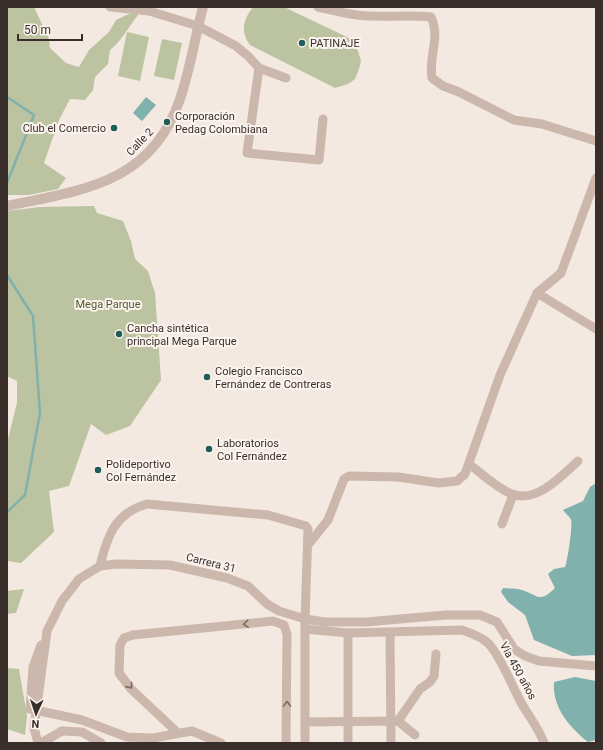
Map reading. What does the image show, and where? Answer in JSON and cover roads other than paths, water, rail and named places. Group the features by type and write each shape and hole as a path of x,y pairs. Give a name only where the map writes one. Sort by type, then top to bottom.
{"street":[{"path":"110,7 149,11 198,26 236,46 259,68 286,78"},
{"name":"Calle 2","path":"7,206 79,191 94,186 131,168 147,155 161,140 170,125 181,98 203,7"},
{"path":"318,7 346,14 373,16 413,15 430,17 436,28 430,69 432,78 442,86 459,92 514,120 542,124 596,142"},
{"path":"259,68 247,153 319,160 323,119"},
{"path":"308,545 328,520 346,477 398,477 448,482 457,481 465,474 500,375 536,293 561,273 596,178"},
{"path":"536,293 596,329"},
{"path":"469,464 513,495 527,496 551,486 578,461"},
{"path":"502,524 513,495"},
{"path":"221,743 192,731 163,737 127,737 82,720 30,709 33,667 47,631 62,601 79,579 100,566 104,546 112,528 129,511 147,504 268,515 304,524 308,529 305,619 305,743"},
{"name":"Carrera 31","path":"100,566 116,564 170,565 227,578 248,586 267,604 279,611 305,619 325,622 366,622 446,615 480,615 497,622 514,649 525,656 539,661 596,666"},
{"path":"178,733 131,689 119,673 120,645 124,638 132,635 189,628 273,621 284,625 287,634 286,743"},
{"name":"Via 450 años","path":"305,630 348,633 453,630 471,633 489,644 524,706 536,723 544,743"},
{"path":"348,633 348,743"},
{"path":"390,633 395,721 391,743"},
{"path":"395,721 420,689 430,682 434,676 436,654"},
{"path":"36,711 34,728 39,743 62,731 82,732 101,743"},
{"path":"62,731 63,717"},
{"path":"162,719 163,737"},
{"path":"305,722 395,721 415,735"}],"water":[{"path":"146,97 156,105 142,121 133,113"},
{"path":"596,483 596,655 572,656 534,640 525,615 508,602 501,592 503,588 518,589 538,597 542,597 550,593 555,588 548,574 554,569 565,567 571,536 571,520 563,510 583,501 590,487"},
{"path":"575,677 596,681 596,740 588,742 574,730 563,716 556,700 554,682"}],"waterway":[{"path":"7,97 34,115 7,183"},
{"path":"7,275 33,316 40,413 25,495 7,512"}],"place":[{"name":"PATINAJE","path":"302,43"},
{"name":"Corporación Pedag Colombiana","path":"167,122"},
{"name":"Club el Comercio","path":"114,128"},
{"name":"Cancha sintética principal Mega Parque","path":"119,334"},
{"name":"Colegio Francisco Fernández de Contreras","path":"207,377"},
{"name":"Laboratorios Col Fernández","path":"209,449"},
{"name":"Polideportivo Col Fernández","path":"98,470"}],"park label":[{"name":"Mega Parque","path":"108,304"}]}
